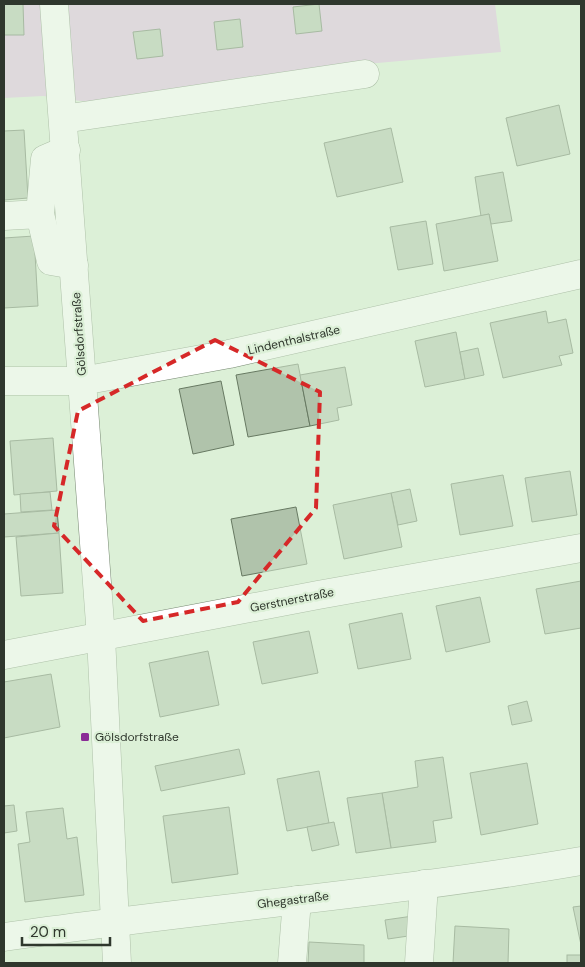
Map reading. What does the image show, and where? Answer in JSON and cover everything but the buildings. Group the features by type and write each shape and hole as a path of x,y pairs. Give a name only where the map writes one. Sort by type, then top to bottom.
{"street":[{"name":"Gölsdorfstraße","path":"54,4 101,637 117,963"},
{"path":"63,119 365,74"},
{"path":"66,150 45,160 40,214 51,261 74,265"},
{"path":"4,216 40,214"},
{"name":"Lindenthalstraße","path":"4,381 82,381 229,354 581,274"},
{"name":"Gerstnerstraße","path":"4,655 318,595 581,548"},
{"name":"Ghegastraße","path":"4,937 116,921 522,871 581,860"},
{"path":"419,963 424,884"},
{"path":"292,963 297,900"}],"highlighted area":[{"path":"215,340 320,392 316,508 238,602 143,621 54,526 78,411"}],"shaded area":[{"path":"4,4 495,4 501,52 355,65 96,103 43,96 4,98"}],"place":[{"name":"Gölsdorfstraße","path":"85,737"}]}
